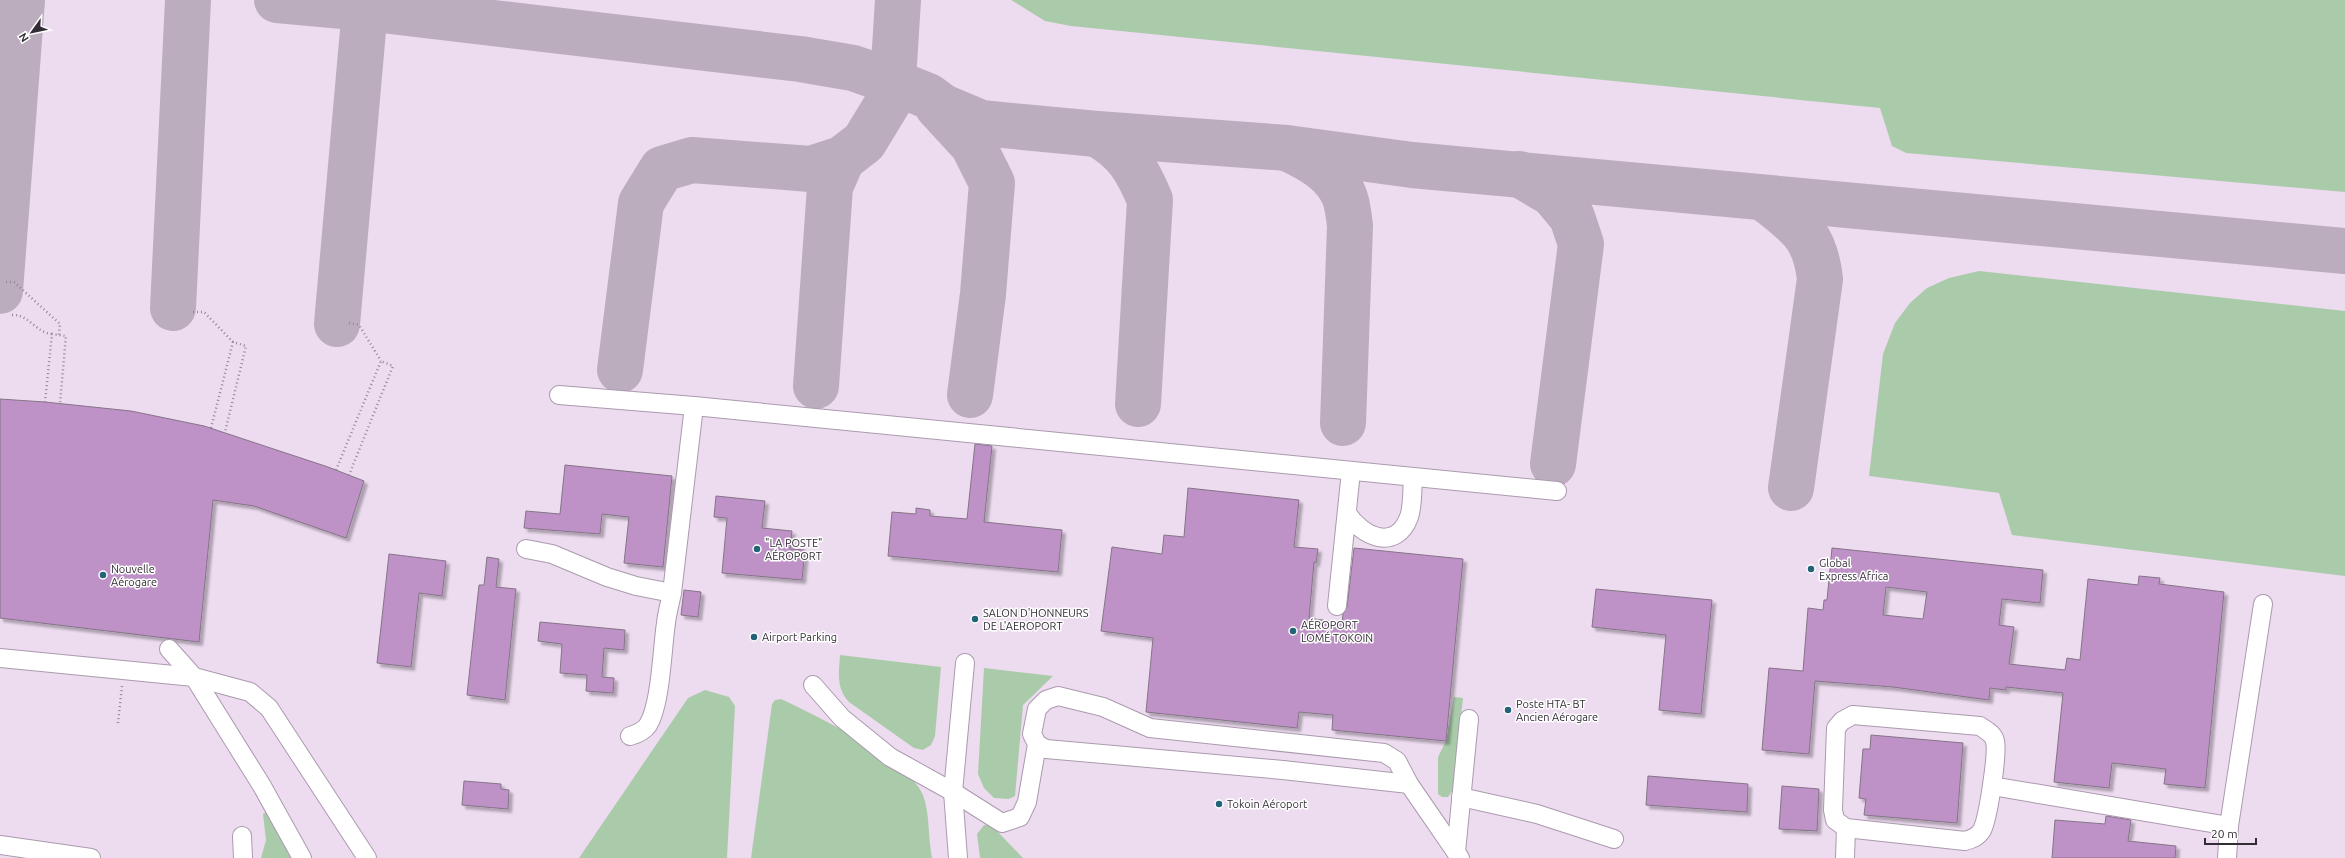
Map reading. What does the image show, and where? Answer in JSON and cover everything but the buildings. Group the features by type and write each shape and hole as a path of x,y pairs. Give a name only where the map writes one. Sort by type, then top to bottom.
{"lane":[{"path":"559,395 694,406 1557,491"},
{"path":"630,736 640,732 648,726 653,713 664,654 666,623 672,593 694,406"},
{"path":"1337,606 1351,471"},
{"path":"1347,513 1354,524 1367,534 1381,538 1392,536 1403,528 1409,516 1413,477"},
{"path":"526,549 552,554 607,577 636,586 672,593"},
{"path":"2227,858 2229,826 2263,604"},
{"path":"169,649 194,676 262,786 302,858"},
{"path":"0,658 194,676 250,692 269,708 367,858"},
{"path":"958,858 953,792 965,663"},
{"path":"813,685 842,718 890,757 953,792 1002,823 1020,817 1027,802 1037,744"},
{"path":"1409,784 1283,770 1046,749 1037,744 1032,734 1037,709 1046,700 1058,696 1102,707 1150,728 1384,753 1397,761 1409,784 1458,855"},
{"path":"1853,715 1980,726 1990,733 1995,741 1992,786 1982,829 1975,838 1965,841 1846,828 1835,820 1833,810 1836,728 1842,721 1853,715"},
{"path":"1458,855 1460,797 1469,719"},
{"path":"1992,786 2229,826"},
{"path":"1460,797 1537,814 1614,839"},
{"path":"1845,858 1846,828"},
{"path":"242,836 243,858"},
{"path":"0,845 91,858"}],"path":[{"path":"6,282 14,282 60,324 59,335"},
{"path":"193,312 204,312 233,342 246,346 225,432"},
{"path":"12,315 20,315 46,334 66,336 60,403"},
{"path":"349,323 359,326 381,361 393,366 349,475"},
{"path":"45,402 52,334"},
{"path":"211,428 233,342"},
{"path":"336,470 381,361"},
{"path":"118,723 123,670"}],"green space":[{"path":"1011,0 2345,0 2345,192 1906,153 1892,146 1880,108 1071,26 1045,21"},
{"path":"1979,271 2345,311 2345,576 2012,535 1999,493 1869,476 1883,354 1895,323 1910,303 1927,288 1949,278"},
{"path":"840,655 941,667 935,736 931,745 923,750 914,748 849,702 840,686"},
{"path":"984,668 1053,676 1023,705 1015,796 1009,799 994,798 984,788 978,774"},
{"path":"705,690 729,697 735,706 727,858 579,858 688,698"},
{"path":"1454,697 1463,698 1453,790 1448,797 1442,797 1438,794 1438,757 1446,741"},
{"path":"781,699 860,740 900,768 915,782 923,795 925,802 932,858 751,858 772,704 775,700"},
{"path":"267,811 293,858 261,858 266,840 263,814"},
{"path":"984,825 991,825 1023,858 980,858 977,834"}],"taxiway":[{"path":"0,291 22,0"},
{"path":"173,308 188,0"},
{"path":"277,0 365,8 800,59 853,68 928,96 943,107 981,123 1097,134 1287,148 1412,165 2345,251"},
{"path":"620,370 641,203 662,169 692,160 811,169 842,159 864,142 892,96 898,0"},
{"path":"337,324 365,8"},
{"path":"938,107 973,145 992,183 983,294 970,395"},
{"path":"1097,134 1124,154 1135,170 1150,200 1138,404"},
{"path":"1289,149 1306,157 1329,174 1341,189 1348,208 1350,226 1343,423"},
{"path":"816,386 830,187 842,159"},
{"path":"1519,174 1553,194 1572,217 1581,244 1553,464"},
{"path":"1764,198 1803,232 1814,251 1820,279 1791,488"}],"place":[{"name":"\"LA POSTE\" AÉROPORT","path":"757,549"},
{"name":"Global Express Africa","path":"1811,569"},
{"name":"Nouvelle Aérogare","path":"103,575"},
{"name":"SALON D'HONNEURS DE L'AEROPORT","path":"975,619"},
{"name":"AÉROPORT LOMÉ TOKOIN","path":"1293,631"},
{"name":"Airport Parking","path":"754,637"},
{"name":"Poste HTA- BT Ancien Aérogare","path":"1508,710"},
{"name":"Tokoin Aéroport","path":"1219,804"}]}
